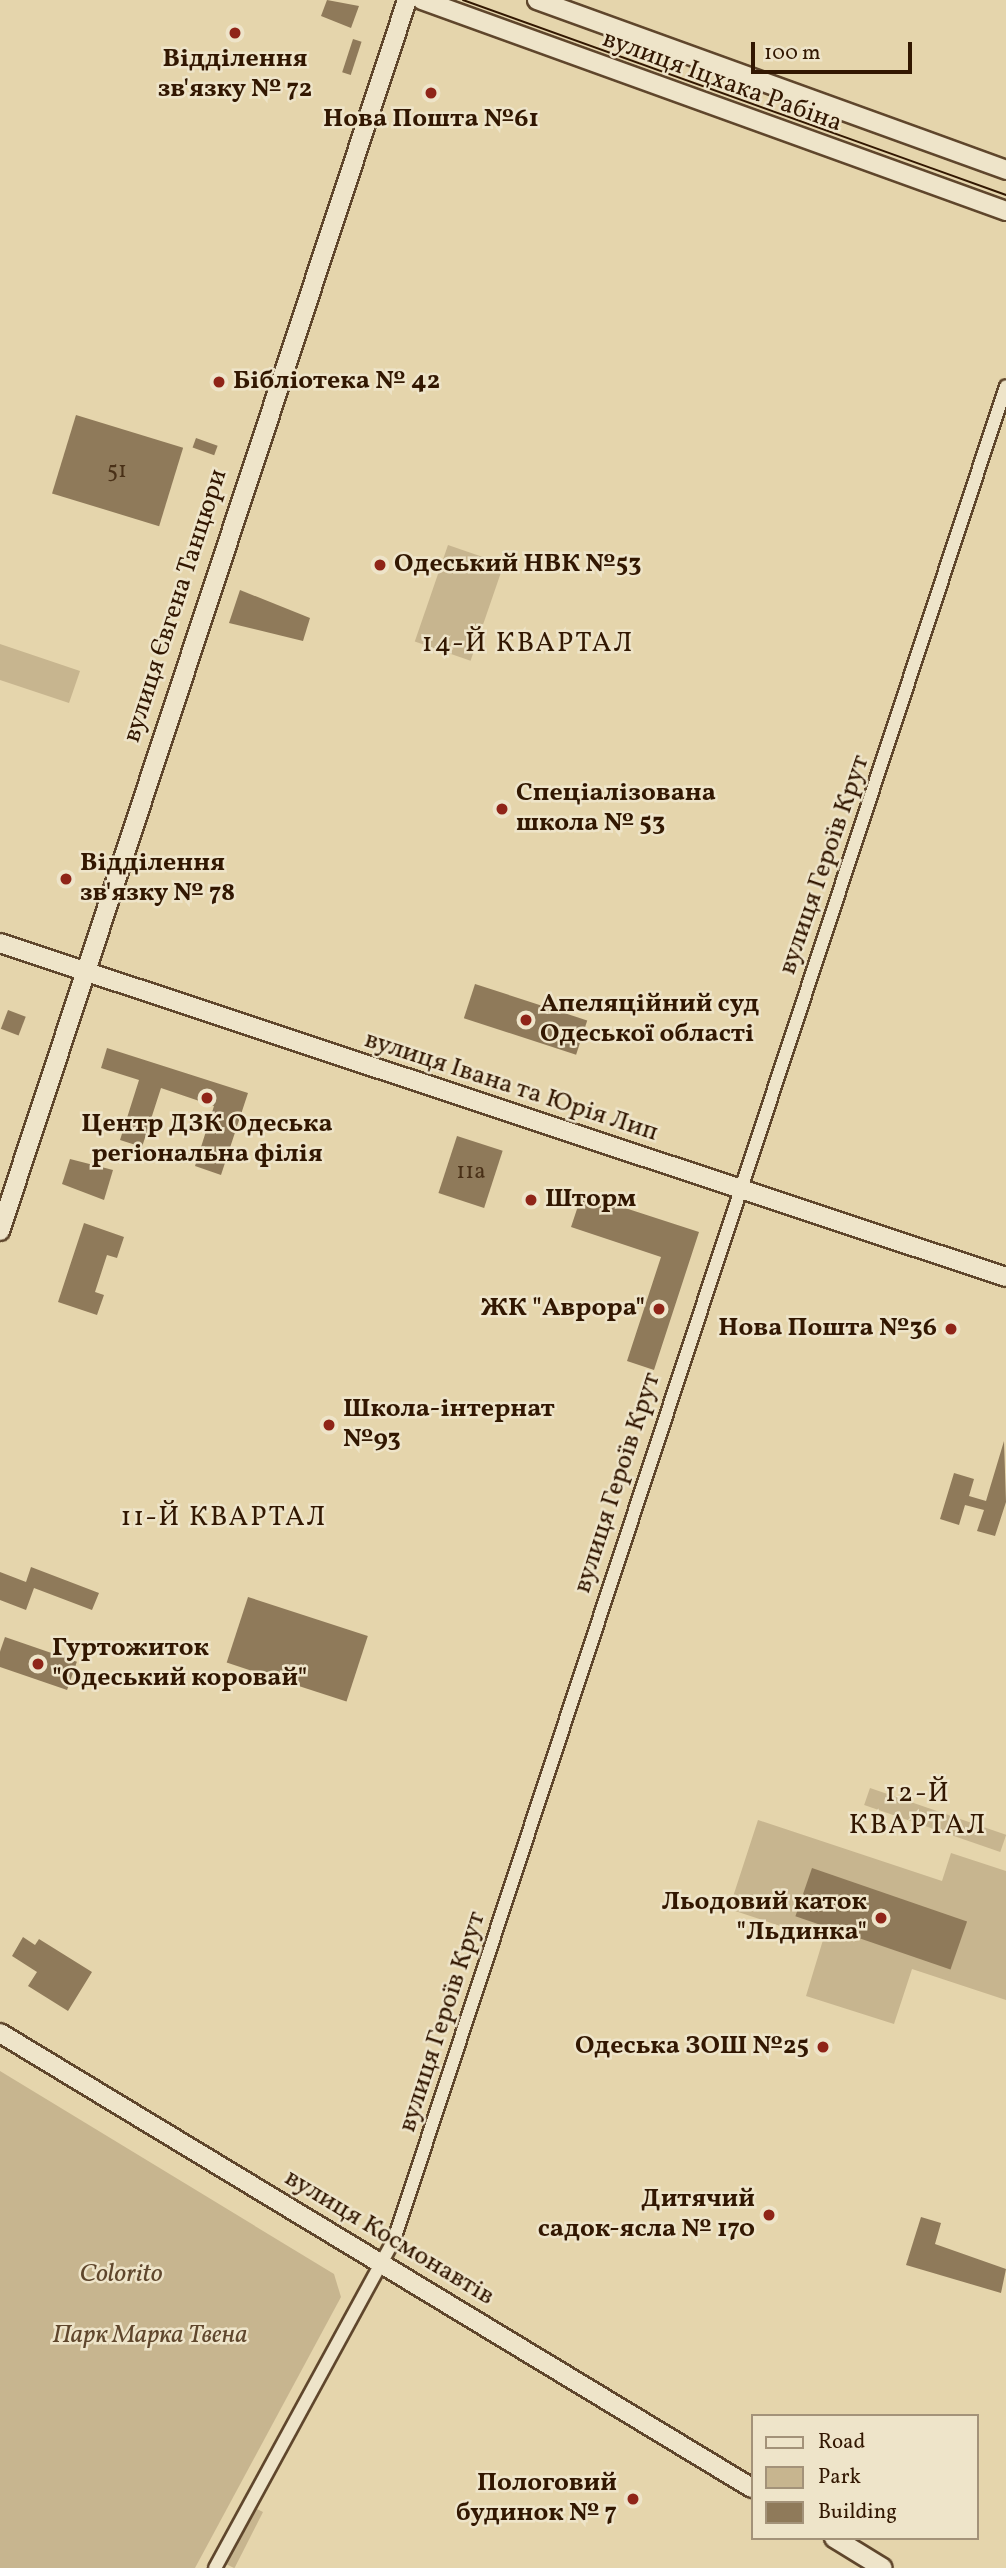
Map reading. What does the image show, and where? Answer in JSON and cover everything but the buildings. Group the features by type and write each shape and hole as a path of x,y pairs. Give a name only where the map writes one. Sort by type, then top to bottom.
{"street":[{"name":"вулиця Євгена Танцюри","path":"0,1231 87,971 183,663 407,0"},
{"name":"вулиця Іцхака Рабіна","path":"422,0 1006,211"},
{"name":"вулиця Іцхака Рабіна","path":"537,0 1006,170"},
{"name":"вулиця Героїв Крут","path":"215,2568 383,2263 444,2094 736,1189 856,855 1006,386"},
{"name":"вулиця Івана та Юрія Лип","path":"0,943 1006,1277"},
{"name":"вулиця Космонавтів","path":"0,2033 750,2487"},
{"path":"837,2540 883,2568"}],"green space":[{"path":"448,545 504,564 471,661 415,641"},
{"path":"0,644 80,671 69,703 0,680"},
{"path":"870,1788 1006,1835 1000,1852 864,1805"},
{"path":"758,1820 942,1881 951,1853 1006,1871 1006,2000 912,1969 894,2024 806,1996 823,1940 729,1909"},
{"name":"Парк Марка Твена","path":"0,2071 334,2274 341,2297 195,2568 0,2568"},
{"path":"255,2508 263,2512 235,2568 226,2564"}],"tram line":[{"path":"463,0 1006,195"}],"place":[{"name":"Відділення зв'язку № 72","path":"235,33"},
{"name":"Нова Пошта №61","path":"431,93"},
{"name":"Бібліотека № 42","path":"219,382"},
{"name":"Одеський НВК №53","path":"380,565"},
{"name":"Спеціалізована школа № 53","path":"502,809"},
{"name":"Відділення зв'язку № 78","path":"66,879"},
{"name":"Апеляційний суд Одеської області","path":"526,1020"},
{"name":"Центр ДЗК Одеська регіональна філія","path":"207,1098"},
{"name":"Шторм","path":"531,1200"},
{"name":"ЖК \"Аврора\"","path":"659,1309"},
{"name":"Нова Пошта №36","path":"951,1329"},
{"name":"Школа-інтернат №93","path":"329,1425"},
{"name":"Гуртожиток \"Одеський коровай\"","path":"38,1664"},
{"name":"Льодовий каток \"Льдинка\"","path":"881,1918"},
{"name":"Одеська ЗОШ №25","path":"823,2047"},
{"name":"Дитячий садок-ясла № 170","path":"769,2215"},
{"name":"Пологовий будинок № 7","path":"633,2499"}],"district":[{"name":"14-Й КВАРТАЛ","path":"528,644"},
{"name":"11-Й КВАРТАЛ","path":"224,1518"},
{"name":"12-Й КВАРТАЛ","path":"918,1810"}],"park label":[{"name":"Colorito","path":"121,2275"}]}
